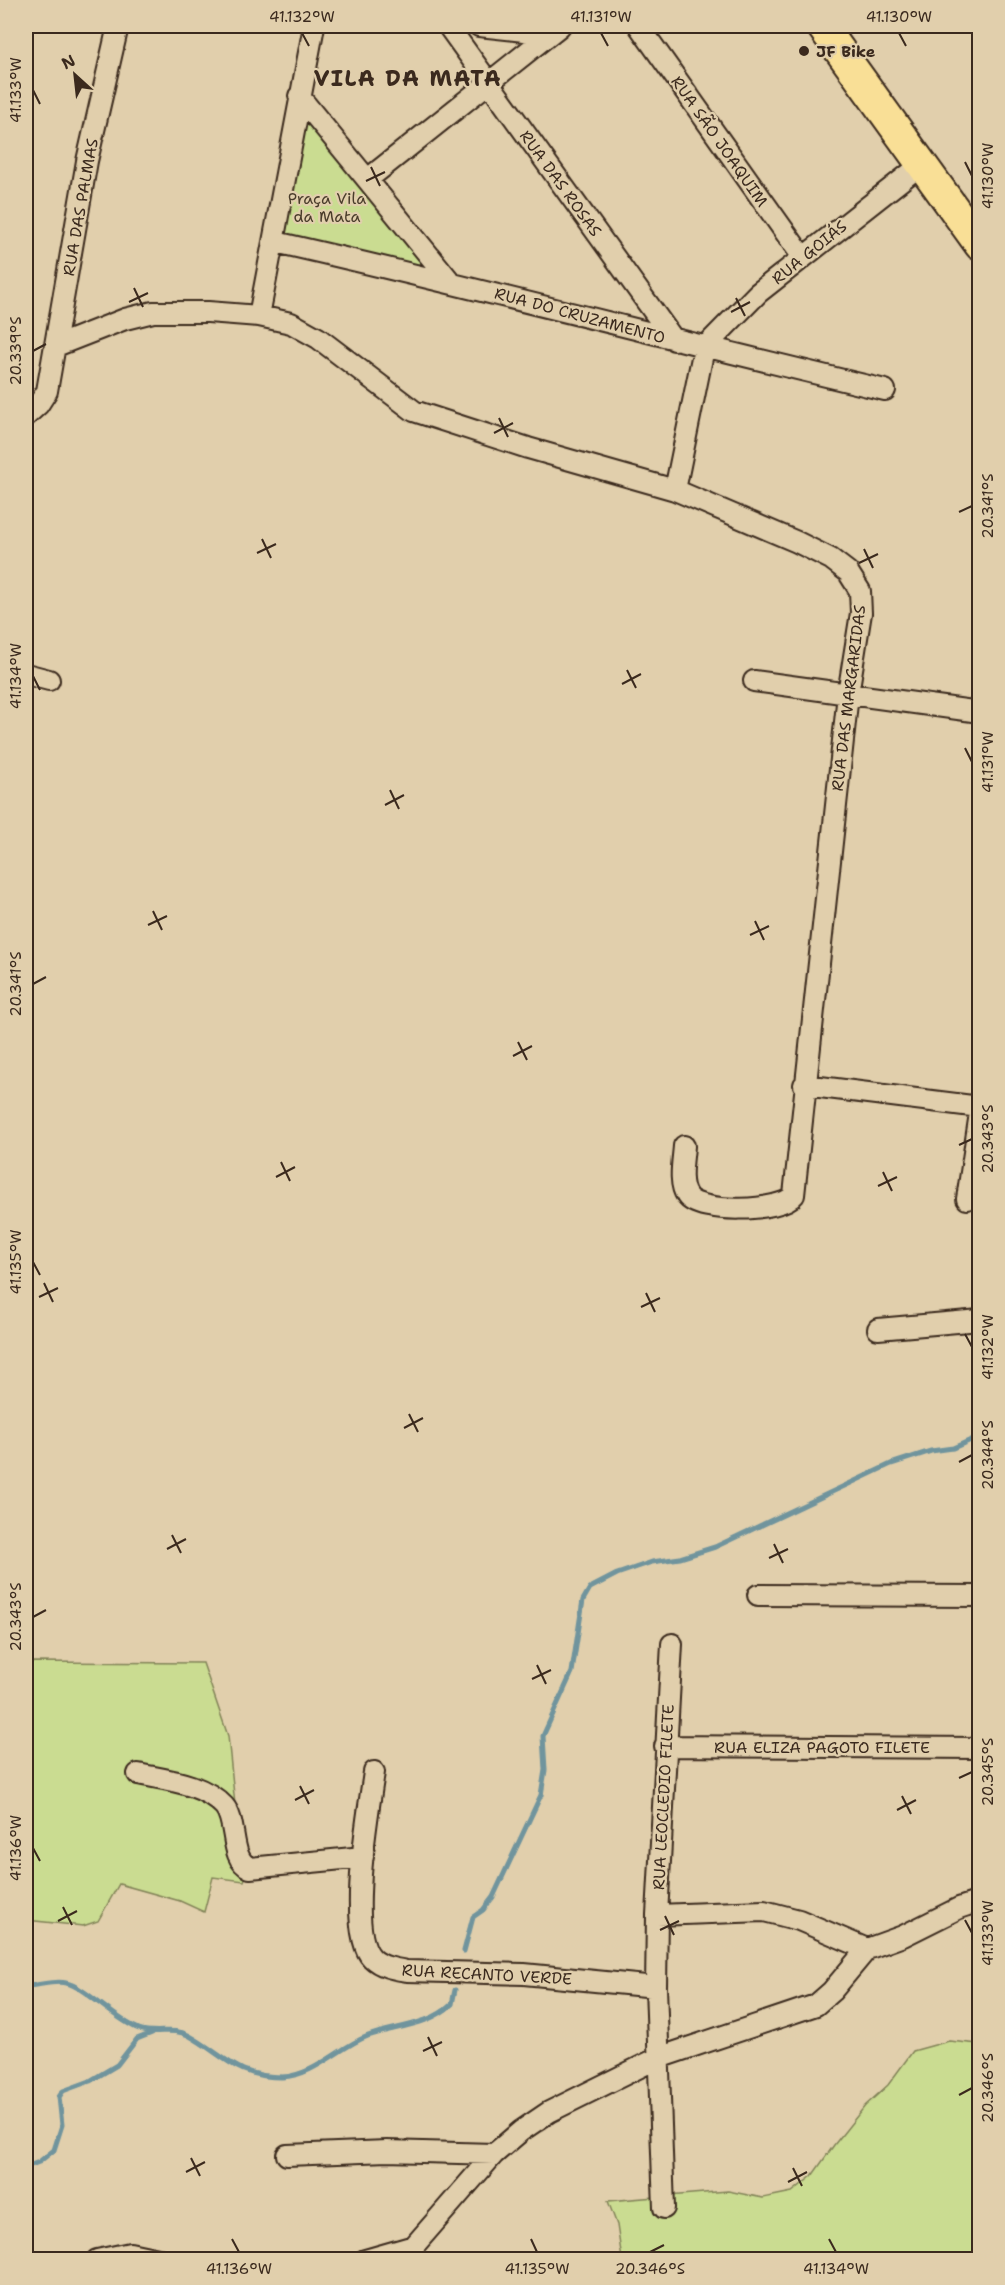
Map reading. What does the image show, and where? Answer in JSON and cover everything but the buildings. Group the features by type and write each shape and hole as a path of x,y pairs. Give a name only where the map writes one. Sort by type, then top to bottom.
{"main road":[{"path":"822,26 980,245"}],"street":[{"name":"RUA DAS PALMAS","path":"26,416 38,405 47,390 87,161 118,26"},
{"path":"259,316 275,242 299,96 314,26"},
{"name":"RUA DAS ROSAS","path":"448,26 674,340"},
{"path":"479,26 534,33 560,26"},
{"name":"RUA SÃO JOAQUIM","path":"639,26 802,256"},
{"path":"368,178 490,82 534,33"},
{"path":"299,96 450,281"},
{"name":"RUA GOIÁS","path":"704,348 740,310 802,256 922,165"},
{"name":"RUA DO CRUZAMENTO","path":"275,242 450,281 704,348 885,390"},
{"name":"RUA DAS MARGARIDAS","path":"56,346 125,319 153,312 179,310 259,316 291,323 318,338 414,411 528,448 675,490 797,542 831,559 848,572 860,591 861,613 848,694 804,1085 794,1195 783,1203 762,1207 717,1208 694,1203 688,1198 683,1185 684,1146"},
{"path":"675,490 704,348"},
{"path":"26,674 49,680"},
{"path":"754,681 980,712"},
{"path":"804,1085 980,1107"},
{"path":"967,1199 980,1113"},
{"path":"878,1329 980,1320"},
{"path":"758,1595 980,1596"},
{"name":"RUA LEOCLEDIO FILETE","path":"664,2208 656,1987 657,1915 672,1644"},
{"name":"RUA ELIZA PAGOTO FILETE","path":"665,1746 980,1748"},
{"name":"RUA RECANTO VERDE","path":"374,1772 359,1909 362,1938 372,1959 392,1969 524,1974 656,1987"},
{"path":"138,1774 181,1783 216,1799 229,1815 240,1857 250,1868 363,1857"},
{"path":"365,2259 414,2252 494,2154 549,2112 658,2058 816,2005 832,1991 867,1949 903,1936 959,1908 980,1901"},
{"path":"657,1915 764,1911 799,1920 867,1949"},
{"path":"287,2155 387,2151 494,2154"},
{"path":"97,2259 130,2253 163,2259"}],"green space":[{"name":"Praça Vila da Mata","path":"302,115 429,270 283,238"},
{"path":"26,1662 203,1663 228,1736 240,1854 246,1876 244,1881 213,1877 204,1912 180,1901 119,1884 98,1921 83,1926 26,1920"},
{"path":"949,2041 979,2044 979,2259 622,2259 617,2225 608,2201 728,2191 763,2198 792,2192 812,2176 865,2106 888,2085 913,2051"}],"waterway":[{"path":"464,1951 473,1917 483,1910 493,1897 541,1795 545,1770 543,1736 572,1672 583,1600 590,1588 617,1574 652,1562 680,1558 715,1547 891,1464 931,1451 953,1448 980,1436"},
{"path":"26,1986 57,1982 73,1985 139,2029 188,2035 241,2069 266,2076 282,2077 305,2072 368,2036 433,2017 452,2004 455,1990"},
{"path":"26,2167 39,2162 54,2150 62,2125 59,2097 63,2091 90,2081 117,2065 137,2039 152,2033"}],"place":[{"name":"JF Bike","path":"804,51"}],"district":[{"name":"VILA DA MATA","path":"408,78"}]}
